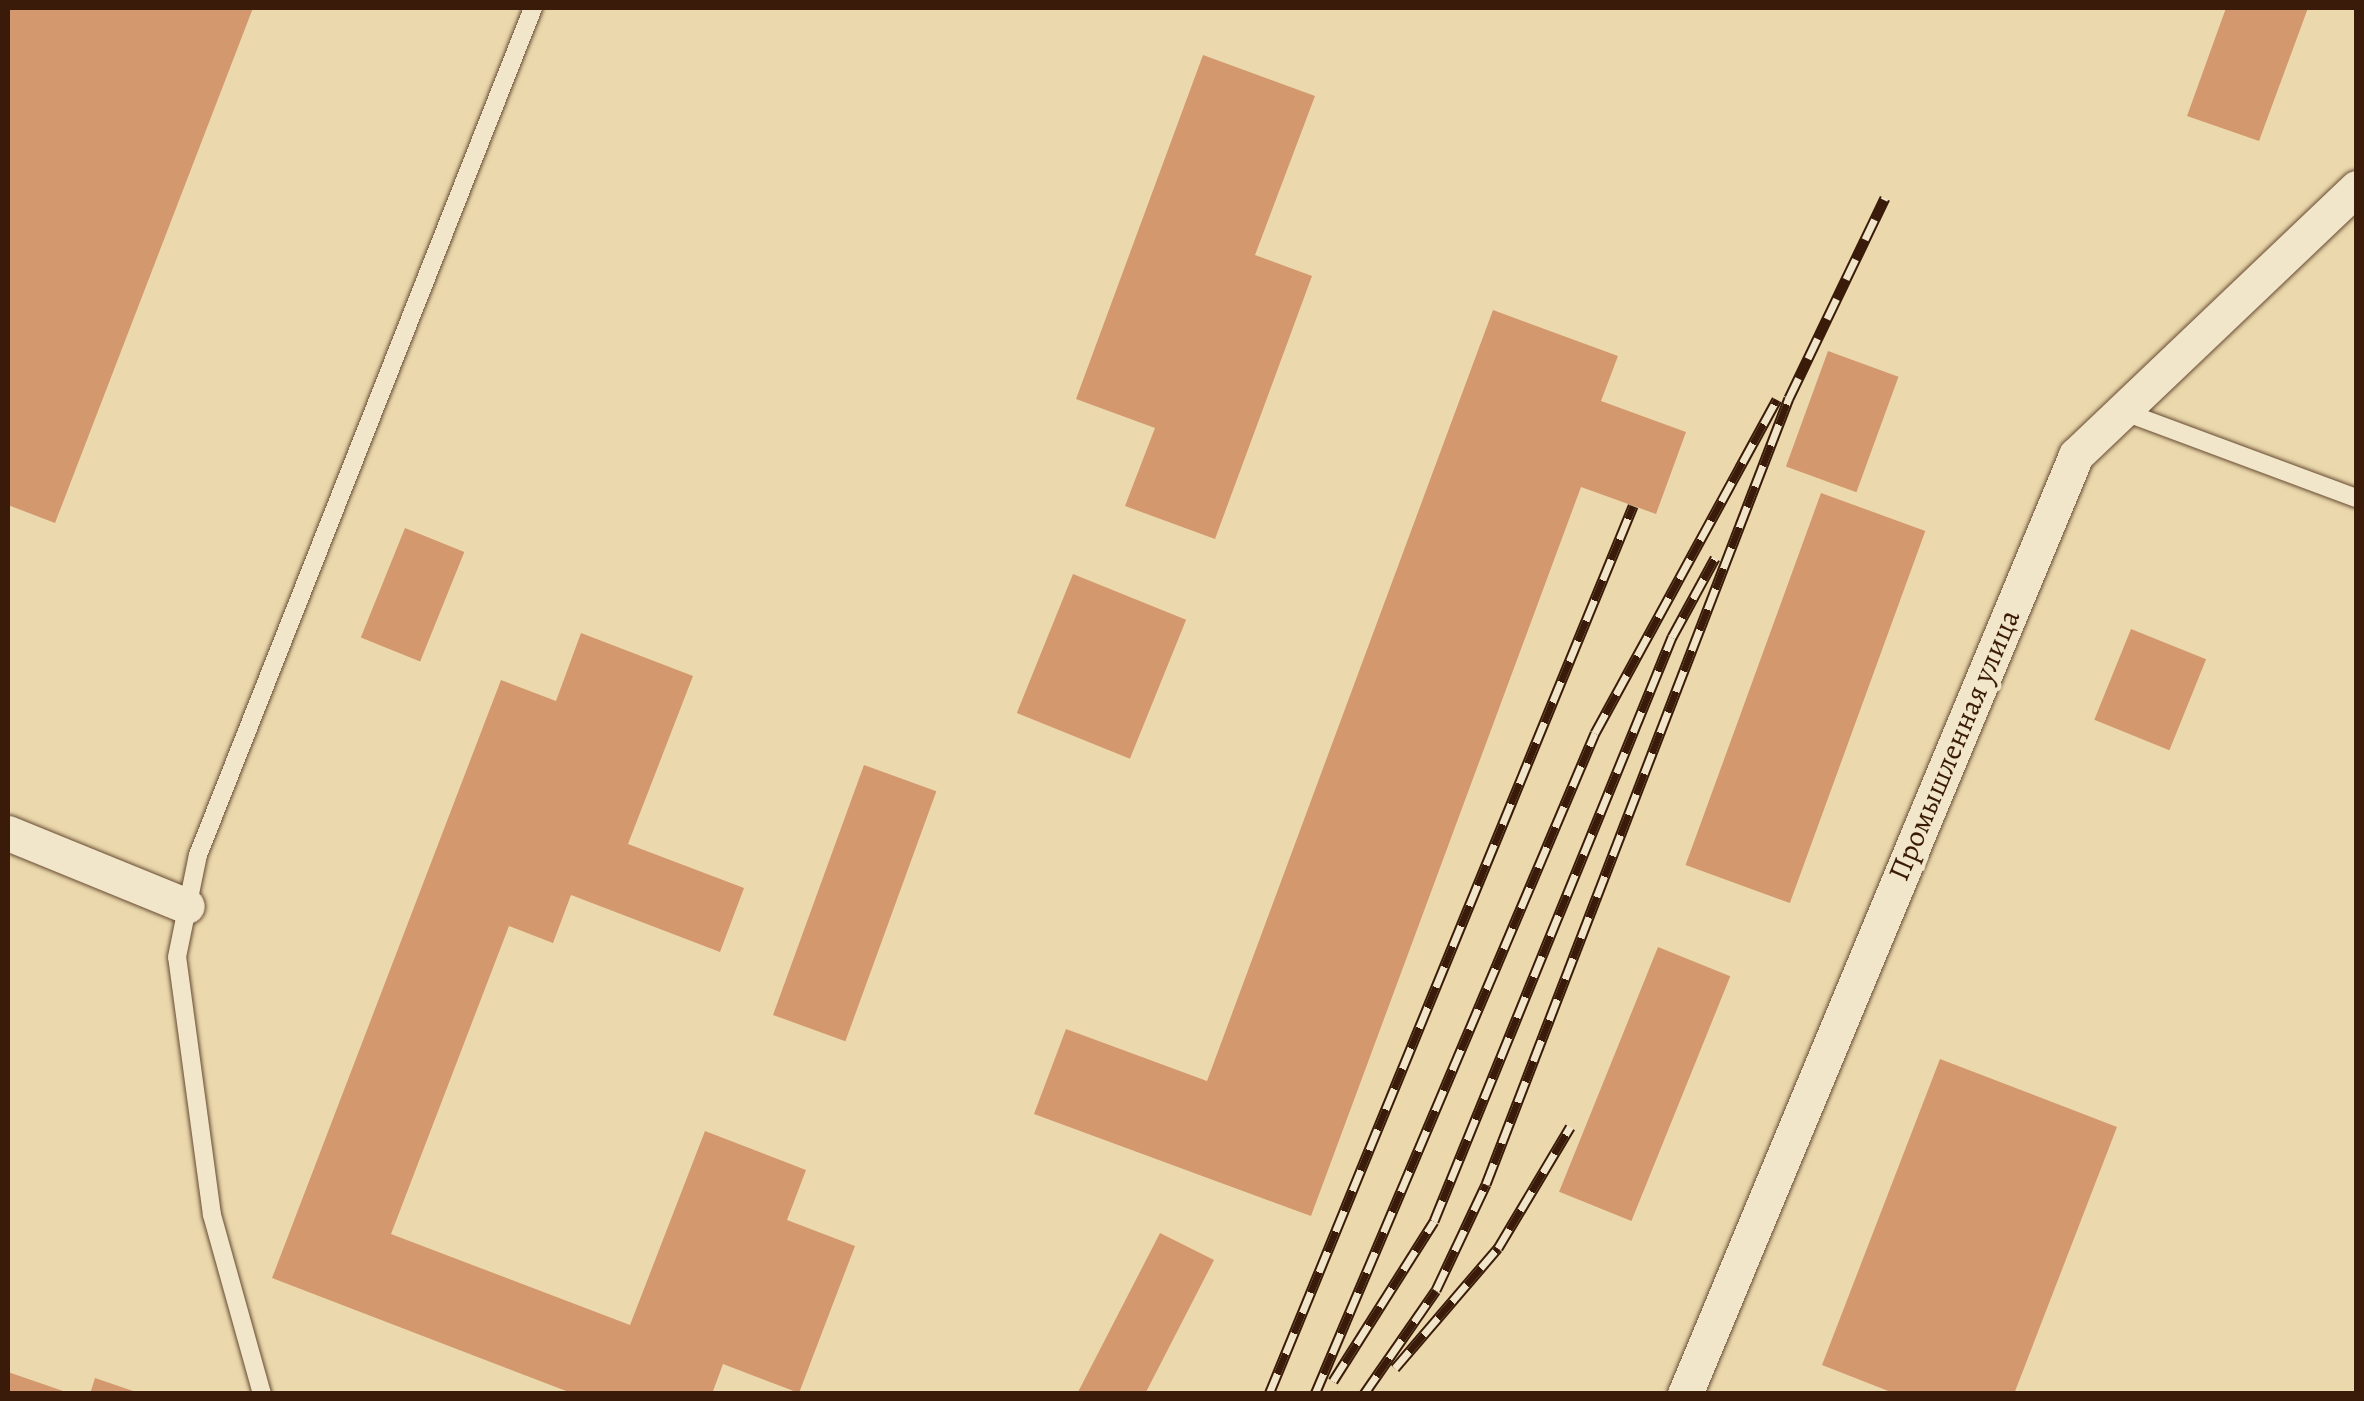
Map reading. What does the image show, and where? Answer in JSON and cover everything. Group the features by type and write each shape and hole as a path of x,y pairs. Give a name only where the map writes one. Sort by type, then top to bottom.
{"street":[{"name":"Промышленная улица","path":"1685,1394 2076,454 2356,188"},
{"path":"8,833 188,906"}],"lane":[{"path":"262,1394 212,1215 176,957 198,854 533,8"},
{"path":"2122,411 2356,498"}],"building":[{"path":"8,8 253,8 55,523 8,505"},
{"path":"2226,8 2308,8 2259,141 2187,116"},
{"path":"1203,55 1315,96 1255,255 1312,276 1215,539 1125,506 1155,428 1076,399"},
{"path":"1493,310 1618,356 1601,401 1686,432 1656,514 1581,487 1311,1216 1034,1114 1066,1029 1207,1081"},
{"path":"1828,351 1898,377 1856,492 1786,467"},
{"path":"1821,493 1925,531 1790,903 1686,865"},
{"path":"405,528 464,552 420,661 361,637"},
{"path":"1073,574 1186,620 1130,759 1017,713"},
{"path":"2131,629 2206,659 2169,750 2094,720"},
{"path":"581,633 693,676 628,844 744,888 720,952 571,895 553,943 509,926 391,1234 630,1325 705,1131 806,1170 787,1220 855,1246 799,1393 723,1364 712,1394 574,1394 272,1278 501,680 556,701"},
{"path":"864,765 936,791 845,1041 773,1015"},
{"path":"1658,947 1730,976 1631,1221 1559,1192"},
{"path":"1940,1059 2117,1127 2014,1394 1896,1394 1822,1365"},
{"path":"1160,1233 1214,1260 1145,1394 1077,1394"},
{"path":"8,1372 69,1393 69,1394 8,1394"},
{"path":"95,1378 139,1393 139,1394 90,1394"}],"railway":[{"path":"1364,1394 1436,1290 1486,1184 1789,398 1885,198"},
{"path":"1315,1394 1595,733 1777,399"},
{"path":"1269,1394 1633,506"},
{"path":"1333,1381 1434,1221 1672,637 1715,558"},
{"path":"1395,1368 1498,1248 1570,1127"}]}
